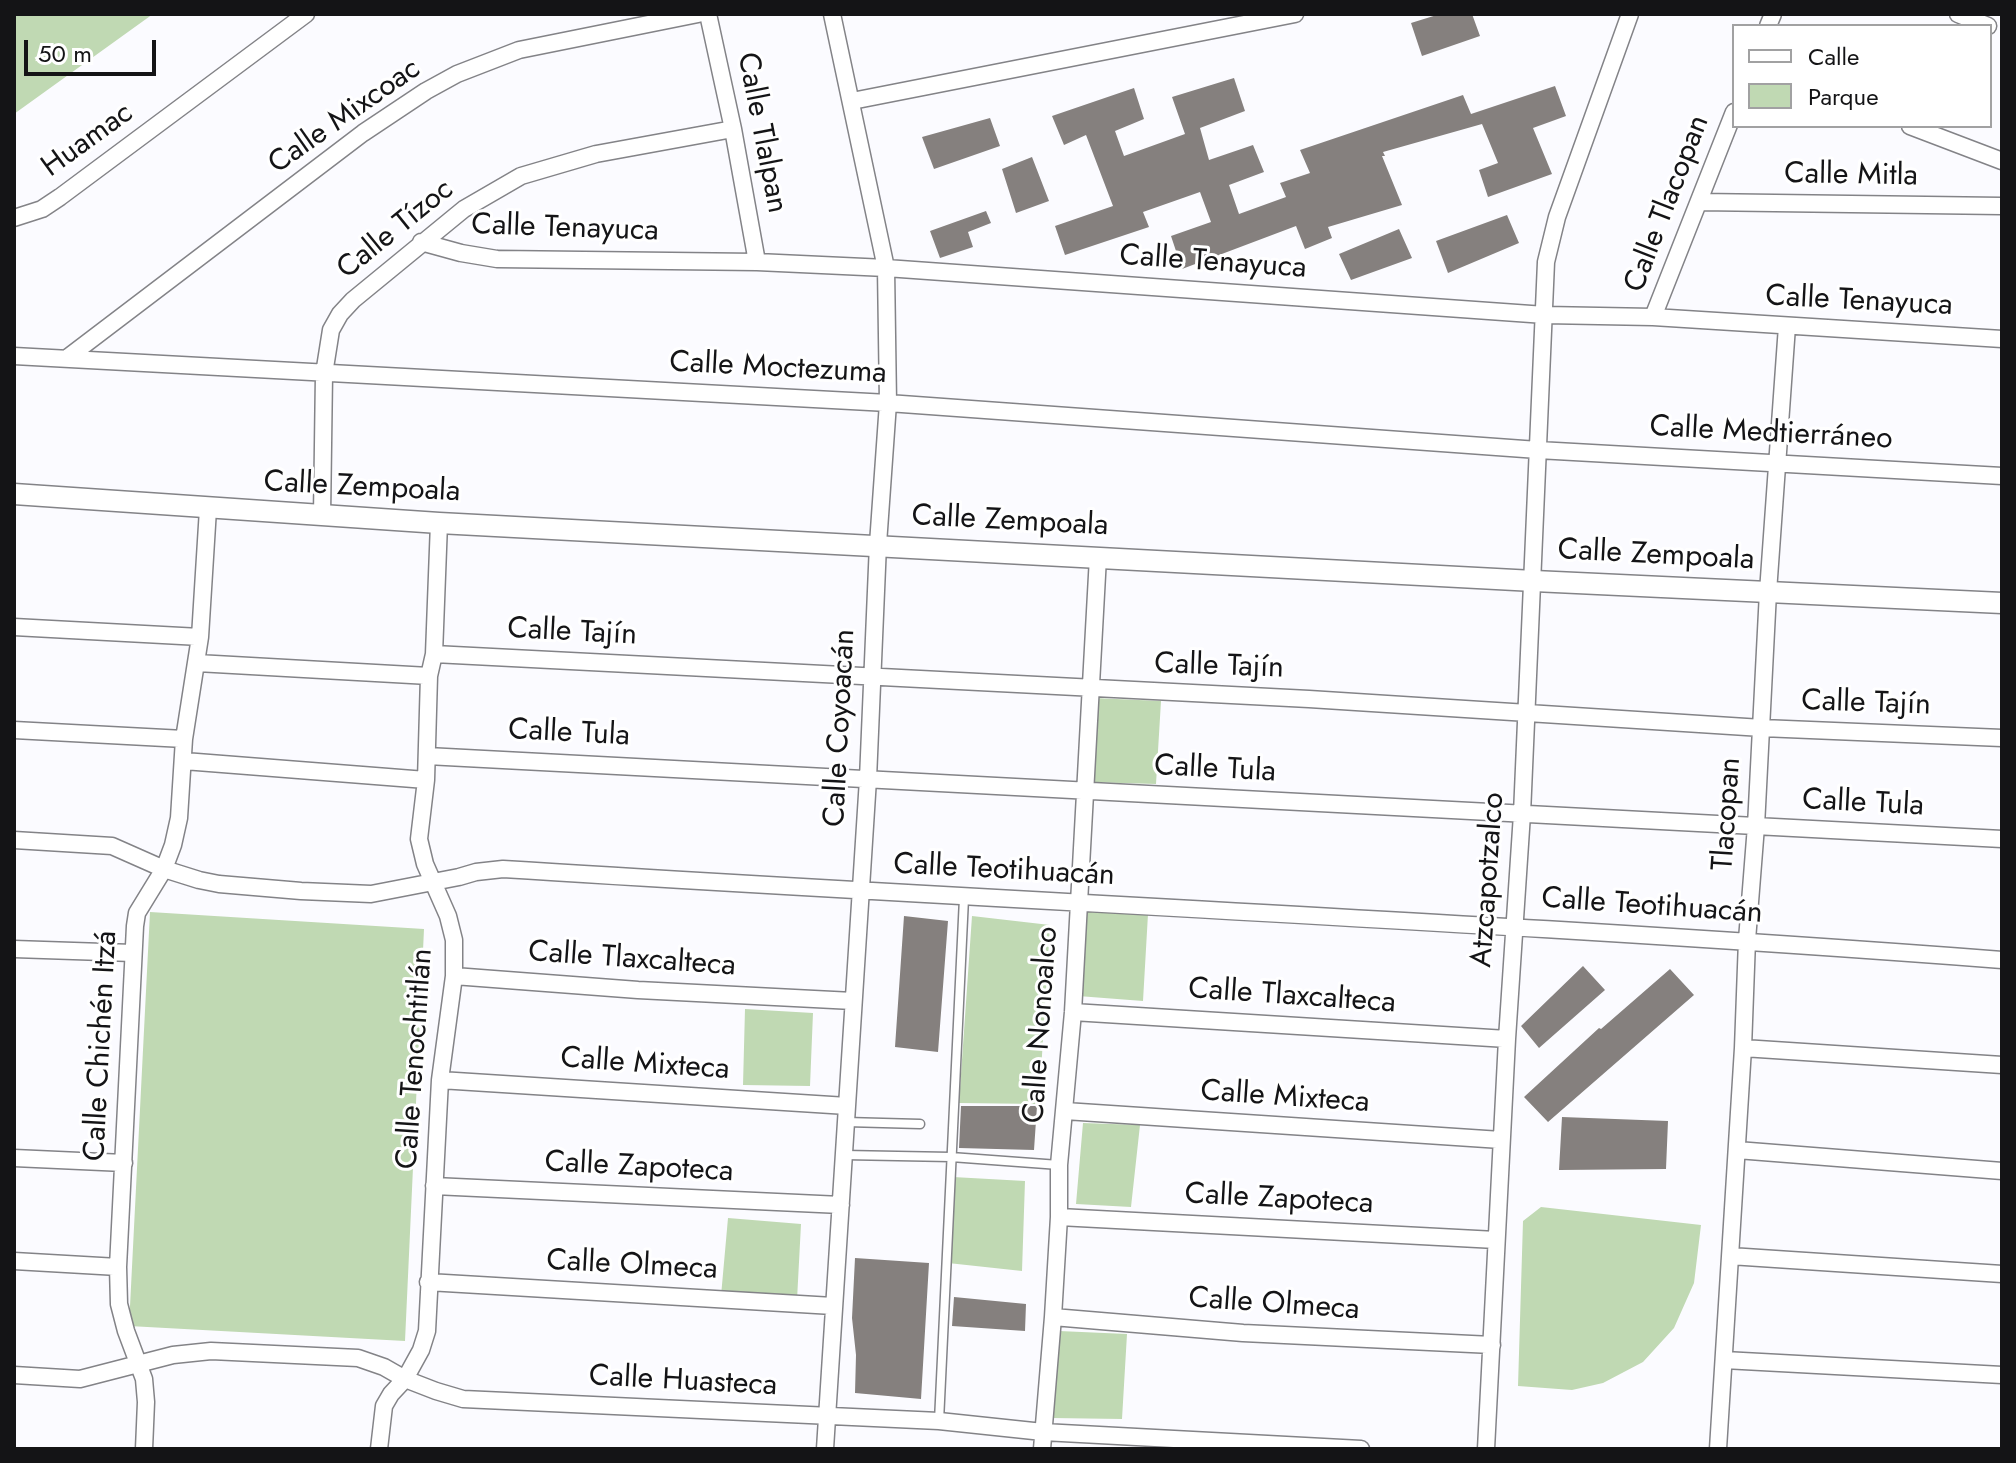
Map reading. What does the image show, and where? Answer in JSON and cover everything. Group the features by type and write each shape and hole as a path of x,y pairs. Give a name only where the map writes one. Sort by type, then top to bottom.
{"street":[{"name":"Huamac","path":"14,218 42,209 60,197 306,14"},
{"name":"Calle Mixcoac","path":"67,358 363,133 457,74 519,50 698,14"},
{"name":"Calle Tlalpan","path":"708,14 757,262"},
{"name":"Calle Coyoacán","path":"825,1449 868,779 878,544 888,403 886,268 832,14"},
{"path":"852,101 1295,14"},
{"name":"Atzcapotzalco","path":"1486,1449 1534,581 1546,262 1557,217 1628,14"},
{"path":"1958,14 1984,24"},
{"name":"Calle Tlacopan","path":"1653,317 1732,117"},
{"path":"1915,128 2002,161"},
{"name":"Calle Tízoc","path":"322,516 324,374 331,330 340,314 421,242 464,209 521,176 596,154 733,129"},
{"name":"Calle Mitla","path":"1699,202 2002,206"},
{"name":"Calle Tenayuca","path":"421,242 476,257 497,259 757,262 886,268 1545,315 1653,317 2002,339"},
{"name":"Tlacopan","path":"1718,1449 1768,592 1787,326"},
{"name":"Calle Moctezuma","path":"14,356 888,403 1538,450"},
{"name":"Calle Medtierráneo","path":"1538,450 2002,476"},
{"name":"Calle Zempoala","path":"14,494 439,523 2002,603"},
{"name":"Calle Chichén Itzá","path":"144,1449 144,1379 119,1304 118,1267 133,953 137,913 164,869 179,818 184,739 200,637 208,509"},
{"name":"Calle Tenochtitlán","path":"379,1449 384,1406 405,1379 421,1350 427,1331 440,1080 454,976 454,940 448,916 421,854 419,839 426,780 429,676 434,654 439,523"},
{"name":"Calle Nonoalco","path":"1042,1440 1053,1317 1059,1165 1073,1012 1098,557"},
{"path":"14,627 200,637"},
{"name":"Calle Tajín","path":"434,654 1527,711 1762,728 2002,738"},
{"path":"197,663 429,676"},
{"path":"14,730 184,739"},
{"name":"Calle Tula","path":"427,756 2002,839"},
{"path":"184,761 426,780"},
{"name":"Calle Teotihuacán","path":"14,840 112,846 164,869 219,884 301,891 371,894 503,869 964,898 1079,901 1747,940 2002,960"},
{"path":"14,949 133,953"},
{"name":"Calle Tlaxcalteca","path":"454,976 638,990 853,1001"},
{"name":"Calle Tlaxcalteca","path":"1073,1012 1507,1039"},
{"path":"1743,1048 2002,1065"},
{"name":"Calle Mixteca","path":"440,1080 846,1114"},
{"name":"Calle Mixteca","path":"1065,1111 1501,1140"},
{"path":"1737,1150 2002,1171"},
{"path":"14,1158 124,1163"},
{"name":"Calle Zapoteca","path":"434,1186 841,1205"},
{"name":"Calle Zapoteca","path":"1059,1217 1496,1240"},
{"path":"1730,1256 2002,1274"},
{"path":"14,1261 118,1267"},
{"name":"Calle Olmeca","path":"428,1282 833,1306"},
{"name":"Calle Olmeca","path":"1053,1317 1243,1333 1492,1345"},
{"name":"Calle Huasteca","path":"14,1375 80,1379 173,1355 211,1351 358,1358 405,1379 463,1399 939,1421 1042,1440 1361,1449"},
{"path":"1724,1360 2002,1375"}],"lane":[{"path":"939,1421 964,898"},
{"path":"846,1114 920,1124"},
{"path":"843,1155 951,1157 1059,1165"}],"green space":[{"path":"14,14 153,14 14,114"},
{"path":"1094,698 1161,701 1156,784 1087,782"},
{"path":"1082,911 1148,914 1143,1001 1078,996"},
{"path":"150,912 424,929 405,1341 129,1326"},
{"path":"972,916 1050,925 1039,1104 959,1103"},
{"path":"745,1009 813,1013 810,1086 743,1085"},
{"path":"1083,1123 1140,1125 1131,1207 1076,1204"},
{"path":"953,1177 1025,1181 1022,1271 948,1263"},
{"path":"1541,1207 1701,1225 1694,1283 1674,1328 1643,1362 1603,1383 1572,1390 1518,1386 1523,1221"},
{"path":"728,1218 801,1224 797,1300 721,1296"},
{"path":"1059,1331 1127,1334 1122,1419 1052,1418"}],"building":[{"path":"1440,14 1472,14 1480,36 1422,56 1411,23"},
{"path":"1234,78 1245,111 1200,128 1209,160 1253,145 1264,172 1229,185 1239,214 1286,197 1280,183 1310,173 1300,150 1463,95 1471,114 1555,86 1566,116 1533,128 1552,174 1488,197 1479,170 1498,163 1482,124 1383,152 1402,205 1328,227 1332,238 1305,249 1296,226 1182,269 1171,236 1211,222 1200,192 1143,212 1149,227 1065,255 1055,226 1113,206 1086,135 1064,145 1052,116 1134,88 1144,119 1115,131 1124,156 1185,134 1172,97"},
{"path":"990,118 1000,146 934,169 922,137"},
{"path":"1032,157 1049,201 1016,213 1002,169"},
{"path":"986,211 991,223 968,232 973,247 940,258 930,231"},
{"path":"1507,215 1519,243 1448,273 1436,241"},
{"path":"1399,229 1412,258 1351,280 1339,254"},
{"path":"904,916 948,921 938,1052 895,1047"},
{"path":"1583,966 1605,990 1539,1048 1521,1026"},
{"path":"1670,969 1694,995 1548,1122 1524,1097 1599,1028"},
{"path":"961,1106 1037,1106 1034,1150 959,1148"},
{"path":"1562,1117 1668,1121 1666,1169 1559,1170"},
{"path":"855,1258 929,1263 921,1399 855,1393 856,1355 852,1318"},
{"path":"954,1297 1026,1304 1025,1331 952,1326"}]}
